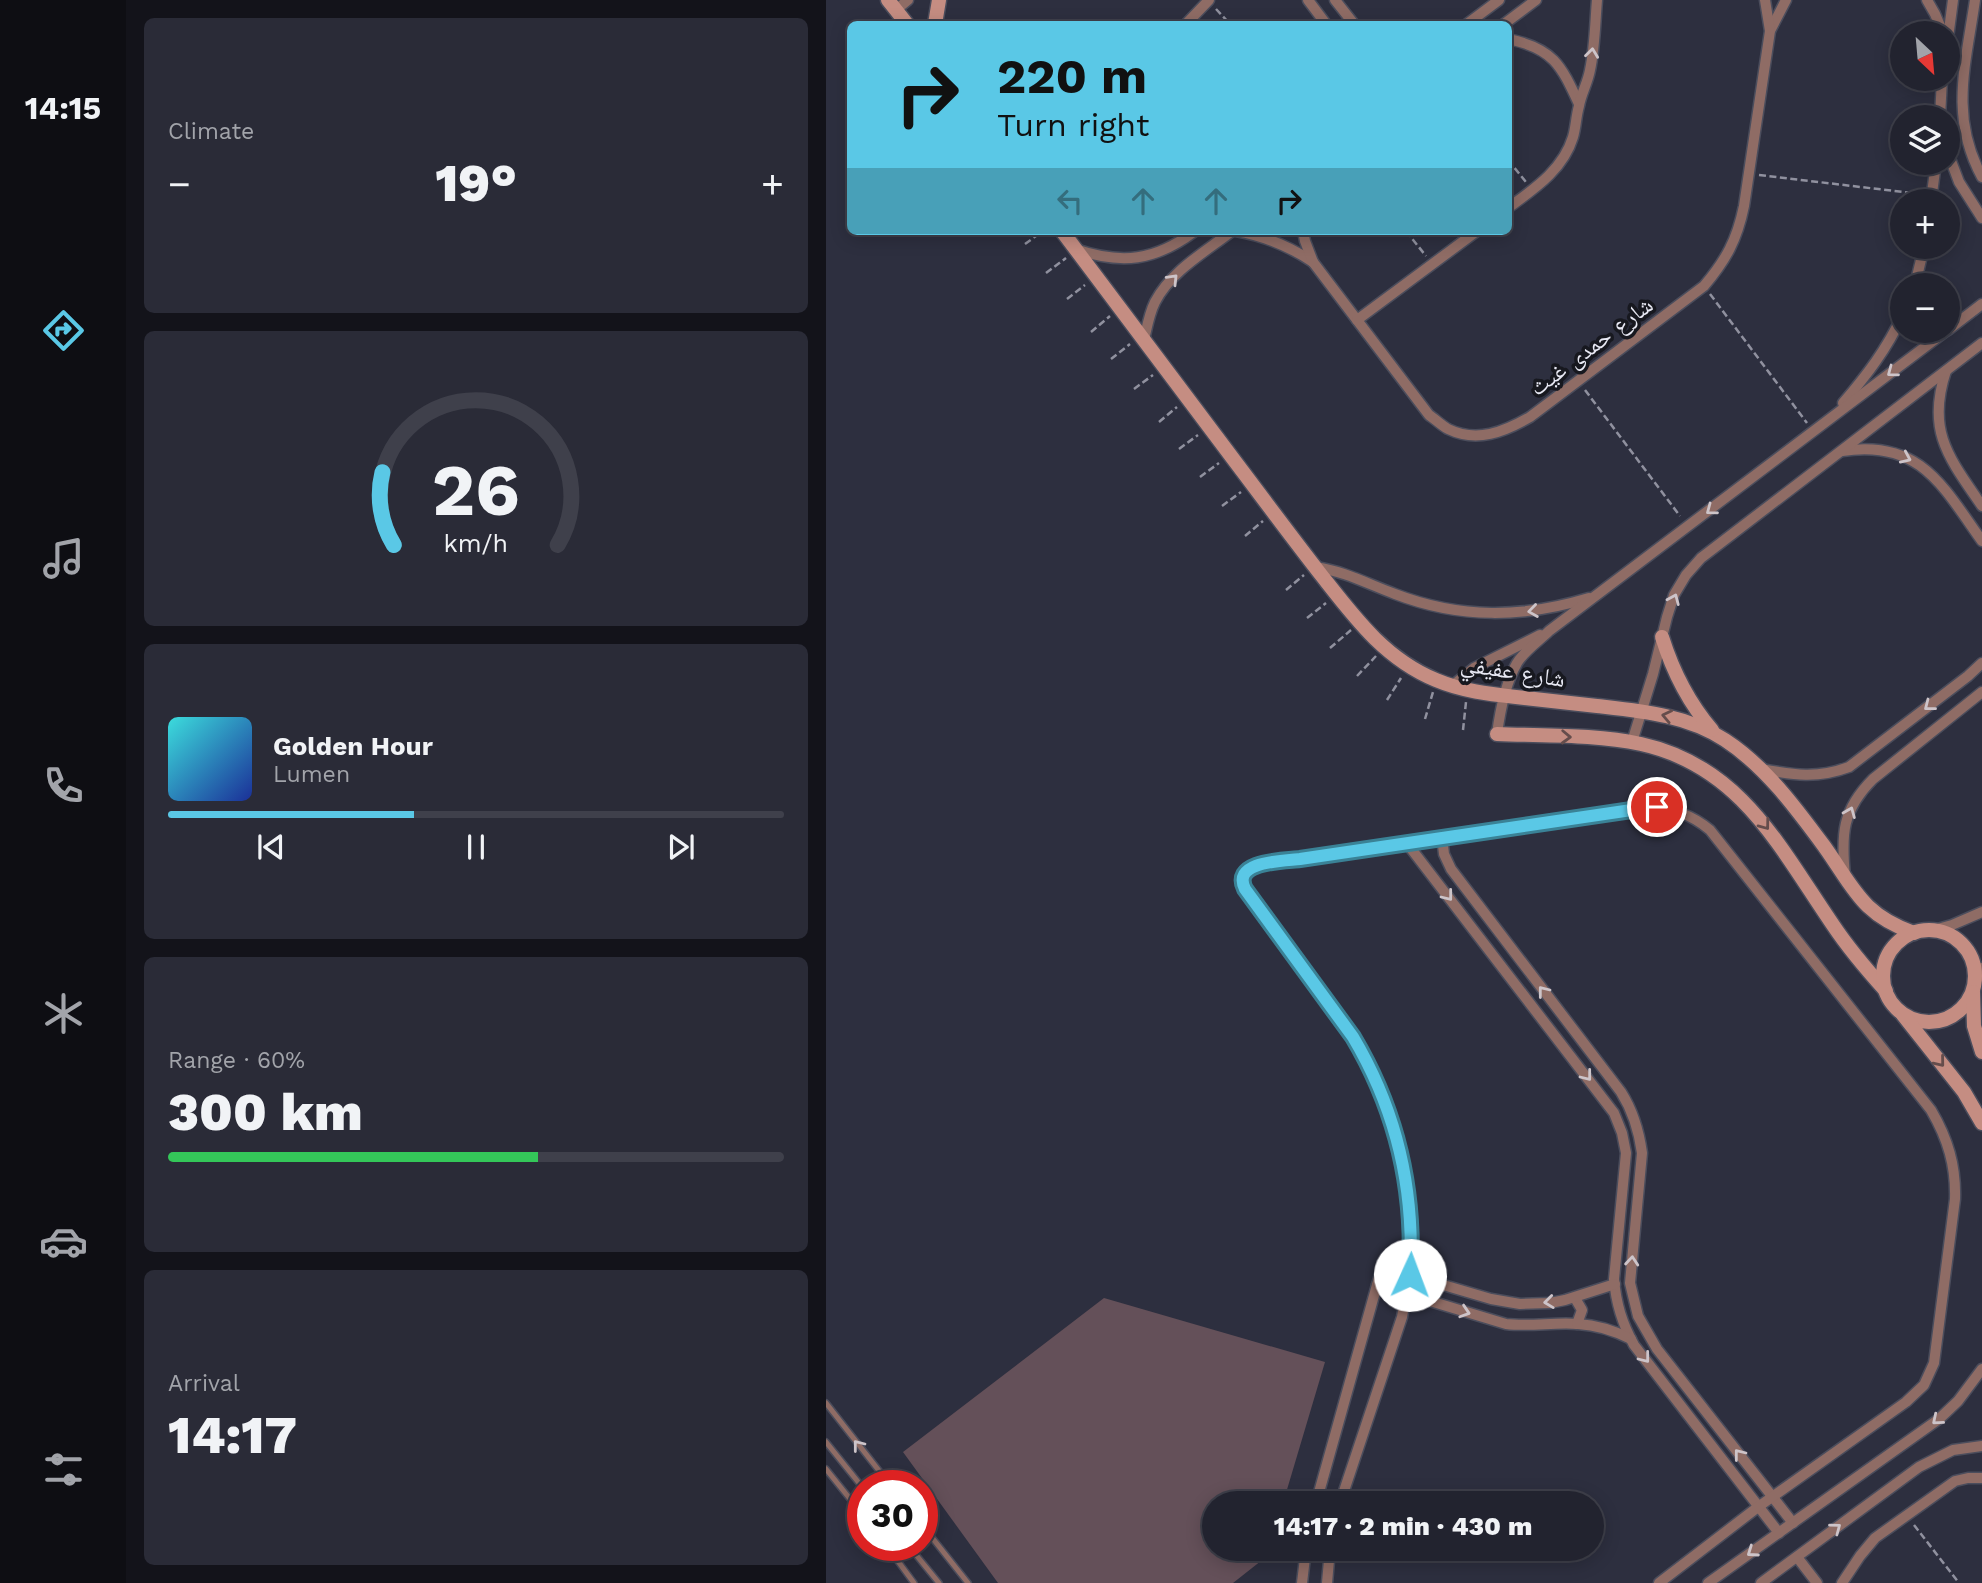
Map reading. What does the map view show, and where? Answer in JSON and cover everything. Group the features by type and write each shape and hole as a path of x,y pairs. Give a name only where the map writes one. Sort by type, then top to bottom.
{"street":[{"path":"905,21 892,5 908,0"},
{"path":"936,21 939,0"},
{"path":"1189,21 1209,0"},
{"path":"1308,0 1324,21"},
{"path":"1335,0 1351,21"},
{"path":"1471,21 1499,0"},
{"path":"1508,21 1536,0"},
{"path":"1512,205 1551,174 1572,141 1590,68 1597,0"},
{"name":"شارع حمدى غيث","path":"1304,235 1313,261 1429,415 1448,429 1475,436 1495,434 1511,428 1530,417 1704,286 1731,250 1740,229 1770,31 1765,0"},
{"name":"شارع حمدى غيث","path":"1770,31 1786,0"},
{"path":"1927,0 1938,21"},
{"path":"1950,21 1953,0"},
{"path":"1975,0 1962,89 1962,110 1968,148 1982,177"},
{"path":"1968,48 1982,26"},
{"path":"1512,39 1532,45 1558,64 1579,104"},
{"path":"1968,148 1982,155"},
{"path":"1956,175 1969,201 1982,218"},
{"name":"شارع عفيفي","path":"1065,235 1315,567 1359,623 1383,648 1409,666 1437,680 1467,690 1641,711 1679,719 1715,734 1760,769 1807,822 1867,907 1897,927 1914,933"},
{"path":"1076,249 1098,257 1121,260 1167,250 1189,235"},
{"path":"1142,338 1154,304 1174,276 1229,235"},
{"name":"شارع حمدى غيث","path":"1250,235 1275,241 1313,261"},
{"path":"1357,320 1472,235"},
{"path":"1960,320 1982,304"},
{"path":"1830,419 1870,371 1890,339"},
{"path":"1930,343 1549,631 1517,663 1505,695 1497,734 1632,742 1678,756 1710,773 1738,795 1763,821 1852,952 1886,991 1964,1092 1982,1124"},
{"path":"1632,742 1674,595 1686,575 1701,558 1982,344"},
{"path":"1946,371 1938,406 1943,442 1950,459 1982,506"},
{"path":"1839,451 1879,449 1898,453 1916,462 1931,473 1944,488 1982,541"},
{"path":"1315,567 1350,574 1435,607 1476,613 1518,613 1559,607 1599,595"},
{"path":"1452,686 1474,668 1549,631"},
{"path":"1662,637 1683,690 1715,734"},
{"path":"1760,769 1813,776 1849,767 1982,663"},
{"path":"1846,879 1844,830 1849,810 1859,793 1872,779 1982,692"},
{"path":"1344,1491 1402,1317 1410,1275 1409,1196 1400,1146 1385,1101 1365,1058 1353,1037 1245,889 1242,879 1246,870 1256,866 1406,842 1645,808 1669,809 1691,817 1710,831 1931,1110 1951,1155 1955,1199 1934,1363 1916,1395 1758,1507 1659,1583"},
{"path":"1443,837 1444,854 1455,876 1621,1092 1636,1123 1642,1153 1630,1283 1634,1305 1643,1327 1657,1349 1793,1523"},
{"path":"1406,842 1607,1102 1619,1124 1626,1153 1615,1284 1619,1313 1631,1339 1779,1533"},
{"path":"1424,865 1444,854"},
{"path":"1886,991 1884,971 1890,952 1897,944 1914,933 1952,925 1982,912"},
{"path":"1934,930 1955,937 1970,953 1975,975 1974,1026 1982,1052"},
{"path":"1898,1009 1915,1019 1935,1021 1945,1018 1962,1007 1982,968"},
{"path":"1607,1102 1621,1092"},
{"path":"1319,1491 1382,1267 1506,1302 1535,1304 1575,1297 1615,1284"},
{"path":"1377,1285 1506,1324 1577,1324 1604,1329 1631,1339"},
{"path":"1575,1297 1582,1310 1577,1324"},
{"path":"1708,1583 1940,1419 1958,1401 1982,1369"},
{"path":"1761,1583 1919,1467 1953,1450 1982,1447"},
{"path":"1843,1583 1875,1538 1955,1482 1982,1478"},
{"path":"1797,1557 1817,1583"},
{"path":"1302,1583 1305,1561"},
{"path":"1327,1583 1329,1561"}],"lane":[{"path":"1620,1219 1636,1222"},
{"path":"826,1403 878,1470"},
{"path":"826,1442 849,1470"},
{"path":"826,1469 847,1496"},
{"path":"938,1545 968,1583"},
{"path":"898,1561 915,1583"},
{"path":"921,1561 939,1583"}],"path":[{"path":"1209,0 1227,21"},
{"path":"1512,165 1532,191"},
{"path":"1749,173 1890,192"},
{"path":"1025,244 1037,235"},
{"path":"1409,235 1432,264"},
{"path":"1046,273 1076,249"},
{"path":"1067,299 1096,277"},
{"path":"1704,286 1813,432"},
{"path":"1091,332 1120,309"},
{"path":"1111,359 1142,338"},
{"path":"1134,389 1164,366"},
{"path":"1578,381 1688,527"},
{"path":"1159,422 1188,399"},
{"path":"1179,449 1209,427"},
{"path":"1200,477 1230,454"},
{"path":"1223,506 1252,484"},
{"path":"1245,536 1274,513"},
{"path":"1286,590 1315,567"},
{"path":"1307,618 1337,595"},
{"path":"1331,648 1359,623"},
{"path":"1357,676 1383,648"},
{"path":"1387,700 1409,666"},
{"path":"1425,719 1437,680"},
{"path":"1463,730 1467,690"},
{"path":"1907,1516 1959,1583"}],"building":[{"path":"1104,1298 1325,1362 1287,1491 1202,1491 1202,1561 1261,1561 1233,1583 998,1583 938,1500 938,1470 916,1470 903,1452"}],"route":[{"path":"1410,1275 1411,1222 1405,1169 1393,1123 1376,1079 1340,1017 1245,889 1242,884 1243,874 1251,867 1300,859 1657,807"}]}
